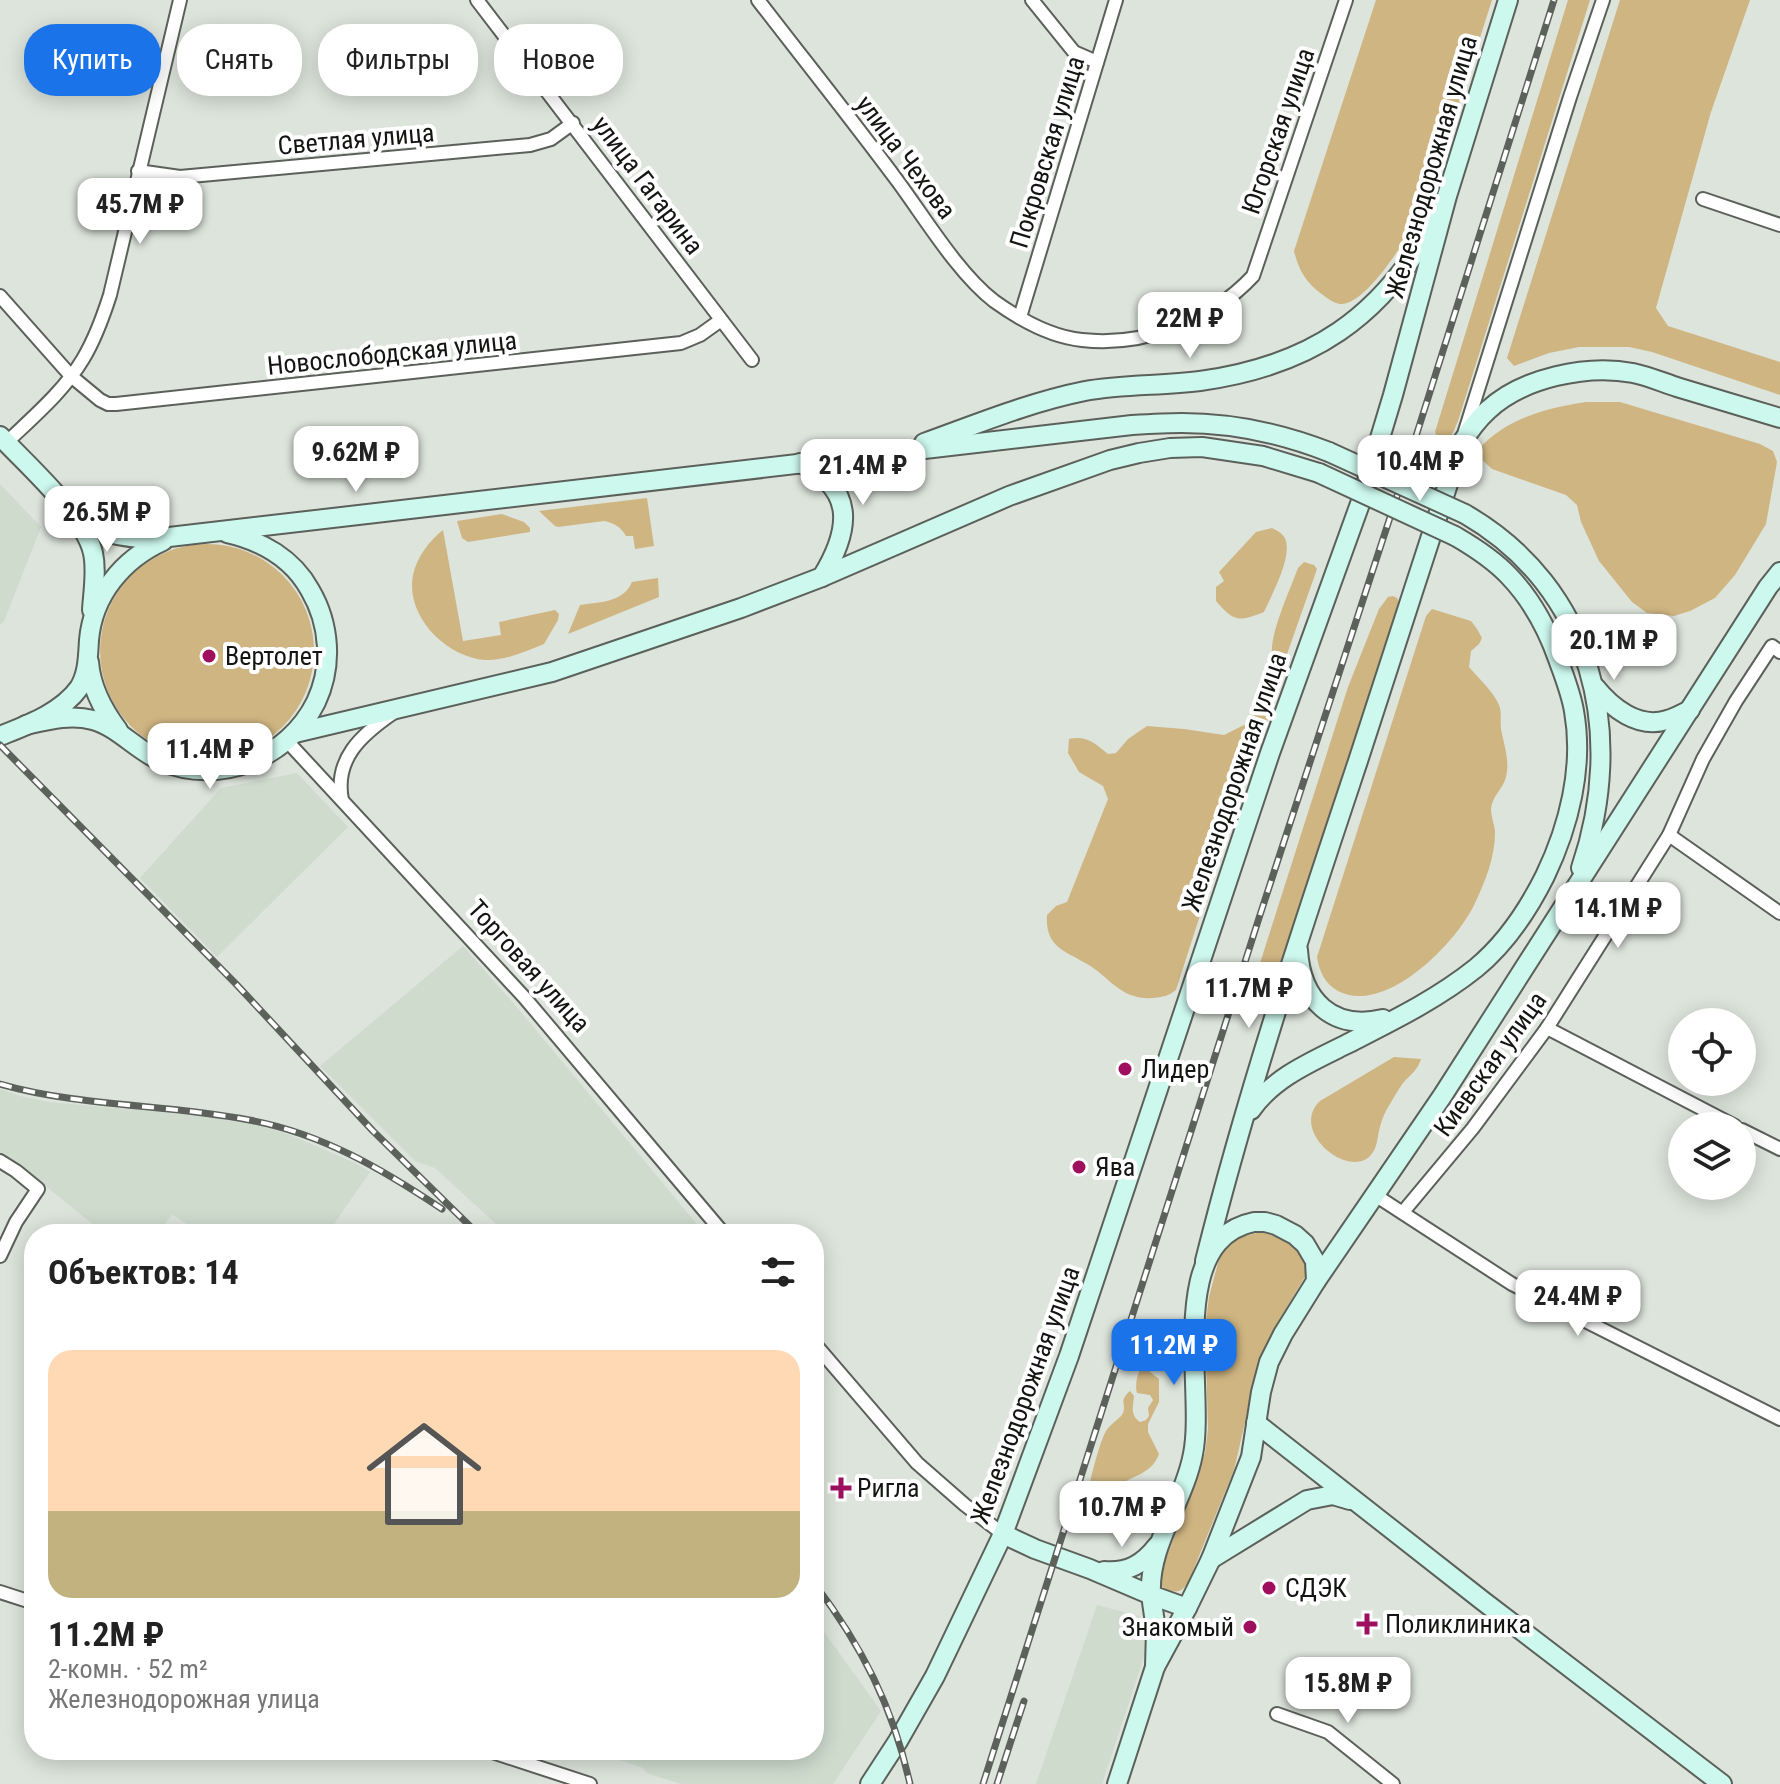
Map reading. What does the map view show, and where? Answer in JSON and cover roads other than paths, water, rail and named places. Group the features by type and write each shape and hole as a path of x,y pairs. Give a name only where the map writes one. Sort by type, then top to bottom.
{"street":[{"path":"0,736 56,709 83,680 92,624 94,565 85,532 74,515 3,440 71,376 92,341 110,295 180,0"},
{"name":"улица Гагарина","path":"477,0 752,360"},
{"name":"улица Чехова","path":"758,0 960,267 994,301 1034,325 1084,341 1139,338 1186,323 1225,300 1253,276"},
{"path":"1032,0 1074,52 1097,62"},
{"name":"Покровская улица","path":"1020,317 1116,0"},
{"name":"Югорская улица","path":"1253,276 1346,0"},
{"name":"Железнодорожная улица","path":"870,1784 935,1676 1003,1534 1069,1356 1270,753 1361,501 1447,196 1508,0"},
{"path":"1155,1667 1156,1630 1151,1576 1160,1543 1193,1457 1196,1418 1194,1332 1205,1261 1298,941 1414,593 1603,0"},
{"name":"Светлая улица","path":"138,171 180,177 530,145 551,139 573,123"},
{"path":"897,453 1051,399 1087,391 1201,381 1253,371 1303,352 1354,321 1391,286 1424,239 1447,196"},
{"path":"1703,199 1780,225"},
{"name":"Новослободская улица","path":"0,296 71,376 108,404 681,343 700,335 721,320"},
{"path":"1461,444 1473,425 1490,408 1513,393 1560,376 1600,370 1632,373 1780,418"},
{"path":"74,515 114,536 152,539 1132,425 1183,423 1233,427 1298,440 1465,514 1499,535 1519,552 1546,584 1570,624 1594,685 1602,748 1598,805 1592,835 1564,907"},
{"path":"291,737 552,672 741,608 822,577 1009,496 1110,460 1170,448 1202,447 1263,456 1319,473 1455,536 1476,548 1509,576 1546,629 1568,685 1577,740 1576,767 1562,837 1539,887 1513,928 1478,966 1450,987 1273,1085 1253,1106 1240,1132"},
{"path":"800,463 829,482 840,502 844,518 838,548 822,577"},
{"path":"26,725 61,718 82,718 104,725 161,761 185,768 211,770 244,765 291,737 312,710 325,676 327,639 317,603 299,573 273,551 242,537 209,532"},
{"path":"92,624 103,594 122,568 147,548 177,536"},
{"path":"1117,1784 1155,1667 1211,1559 1251,1457 1261,1392 1269,1362 1283,1334 1443,1095 1780,572"},
{"name":"Киевская улица","path":"1403,1212 1473,1128 1547,1028 1669,835 1703,759 1736,701 1776,649"},
{"path":"89,653 92,678 100,702 109,718 131,743"},
{"path":"1594,685 1617,709 1639,719 1665,721 1690,710"},
{"path":"342,800 340,780 349,753 375,725 397,710"},
{"name":"Торговая улица","path":"291,737 342,800 524,997 716,1224"},
{"path":"1669,835 1780,913"},
{"path":"1298,941 1301,976 1307,989 1326,1012 1339,1019 1358,1022 1380,1020 1416,1008"},
{"path":"1547,1028 1708,1112"},
{"path":"1756,1137 1780,1149"},
{"path":"0,1161 38,1189 16,1222 0,1256"},
{"path":"1375,1195 1512,1284 1780,1419"},
{"path":"1205,1261 1233,1229 1244,1224 1265,1222 1287,1230 1305,1244 1315,1261 1316,1281"},
{"path":"824,1355 917,1463 1003,1534 1187,1608"},
{"path":"1256,1423 1722,1784"},
{"path":"1211,1559 1307,1500 1333,1495 1359,1505"},
{"path":"1090,1569 1125,1571 1146,1560 1160,1543"},
{"path":"0,1592 24,1600"},
{"path":"1277,1714 1322,1728 1393,1784"},
{"path":"517,1760 590,1784"}],"railway":[{"path":"983,1784 1554,0"},
{"path":"0,745 236,984 373,1131 468,1224"},
{"path":"0,1084 61,1097 218,1115 276,1126 350,1154 442,1209"},
{"path":"824,1597 874,1678 895,1729 910,1784"},
{"path":"997,1784 1024,1701"}],"place":[{"name":"Вертолет","path":"209,656"},
{"name":"Лидер","path":"1125,1069"},
{"name":"Ява","path":"1079,1167"},
{"name":"Ригла","path":"841,1488"},
{"name":"СДЭК","path":"1269,1588"},
{"name":"Поликлиника","path":"1367,1624"},
{"name":"Знакомый","path":"1250,1627"}]}
